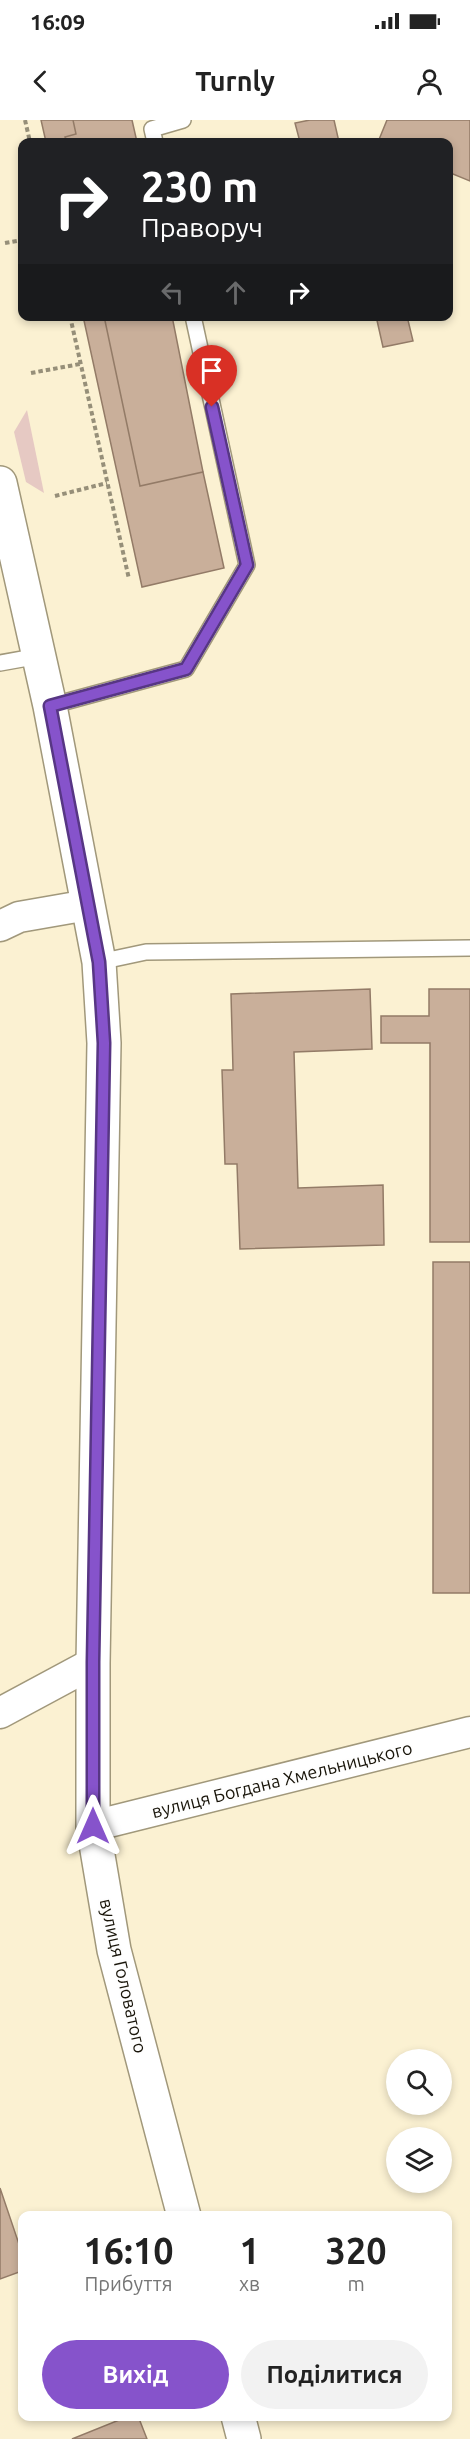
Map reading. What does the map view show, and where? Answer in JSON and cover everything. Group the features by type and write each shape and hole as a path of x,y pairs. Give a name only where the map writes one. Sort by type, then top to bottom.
{"main road":[{"name":"вулиця Головатого","path":"0,483 50,706 99,962 104,1043 93,1662 93,1826 114,1950 183,2211"},
{"path":"239,2421 244,2439"}],"street":[{"path":"0,926 18,917 88,905"},
{"path":"0,1713 93,1662"},
{"name":"вулиця Богдана Хмельницького","path":"93,1826 470,1732"}],"lane":[{"path":"154,138 152,129 183,120"},
{"path":"50,706 186,669 247,565 194,321"},
{"path":"0,663 39,656"},
{"path":"99,962 146,952 470,948"}],"path":[{"path":"25,120 29,138"},
{"path":"5,243 18,241"},
{"path":"71,321 129,579"},
{"path":"31,373 80,364"},
{"path":"54,495 107,483"}],"shaded area":[{"path":"27,410 44,493 26,482 14,432"}],"building":[{"path":"41,120 73,120 76,134 65,138 45,138"},
{"path":"73,120 132,120 136,138 65,137 76,134"},
{"path":"310,120 334,120 338,138 299,138 295,123"},
{"path":"387,120 470,120 470,181 453,174 453,138 380,138"},
{"path":"84,321 105,321 140,486 203,472 224,568 142,587"},
{"path":"105,321 173,321 203,472 140,486"},
{"path":"377,321 408,321 413,341 383,347"},
{"path":"370,989 372,1049 294,1052 298,1188 383,1185 384,1245 240,1249 237,1164 225,1164 222,1070 233,1070 231,994"},
{"path":"429,989 470,989 470,1242 430,1242 430,1043 381,1043 381,1016 429,1016"},
{"path":"433,1262 470,1262 470,1593 433,1593"},
{"path":"0,2188 18,2241 18,2272 0,2279"},
{"path":"117,2421 140,2421 147,2439 72,2439"}],"route":[{"path":"93,1826 93,1662 104,1043 99,962 50,706 186,669 247,565 212,407"}]}
